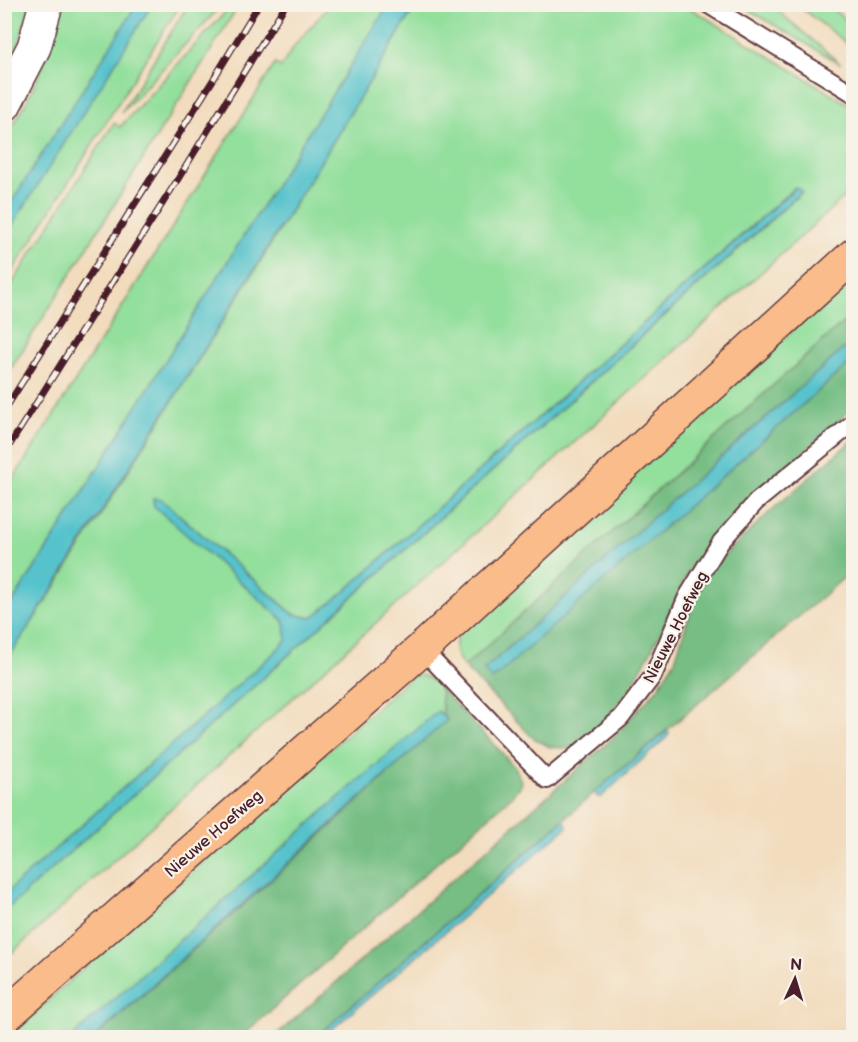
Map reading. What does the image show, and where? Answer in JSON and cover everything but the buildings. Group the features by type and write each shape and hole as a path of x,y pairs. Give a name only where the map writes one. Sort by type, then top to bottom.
{"main road":[{"name":"Nieuwe Hoefweg","path":"4,1017 422,649 854,255"}],"street":[{"path":"4,105 34,47 46,4"}],"lane":[{"path":"706,4 854,94"},
{"name":"Nieuwe Hoefweg","path":"422,649 547,780 621,718 653,676 687,597 720,543 756,501 854,422"}],"green space":[{"path":"5,5 30,5 20,40 5,73"},
{"path":"62,5 180,5 5,283 4,140 25,105 42,68"},
{"path":"188,5 222,5 121,113"},
{"path":"232,5 239,5 5,378 5,295 114,123 120,127"},
{"path":"330,5 389,5 5,614 5,492 275,64 281,67 295,45"},
{"path":"416,5 685,5 853,107 853,189 5,959 5,911 802,192 795,187 344,592 312,618 293,614 161,499 153,498 154,506 284,621 287,639 5,894 5,663 260,262"},
{"path":"740,5 771,5 841,64"},
{"path":"797,5 827,5 853,25 853,48"},
{"path":"853,276 853,314 464,667 455,650 459,632"},
{"path":"853,314 853,341 484,670 493,679 853,360 853,408 746,503 710,539 688,572 664,626 626,695 603,722 577,746 550,747 533,738 464,667"},
{"path":"853,440 853,570 316,1037 273,1038 613,738 657,689 675,660 700,581 772,510"},
{"path":"420,675 433,681 440,690 443,716 438,712 328,807 72,1037 9,1038 57,992 412,676"},
{"path":"440,688 515,768 521,784 512,796 241,1037 95,1038 447,719 443,716"}],"water":[{"path":"137,4 152,5 5,237 5,212"},
{"path":"389,4 416,5 234,302 5,663 5,614"},
{"path":"796,187 802,191 5,911 5,894 287,639 284,621 154,506 153,498 161,499 293,614 312,618 344,592"},
{"path":"853,341 853,360 492,680 484,670"},
{"path":"438,711 447,720 95,1037 72,1037 328,807"},
{"path":"668,731 667,737 601,797 596,795 595,792"},
{"path":"563,821 566,822 567,827 323,1037 316,1037"}],"railway":[{"path":"4,411 259,4"},
{"path":"4,454 286,4"}]}
